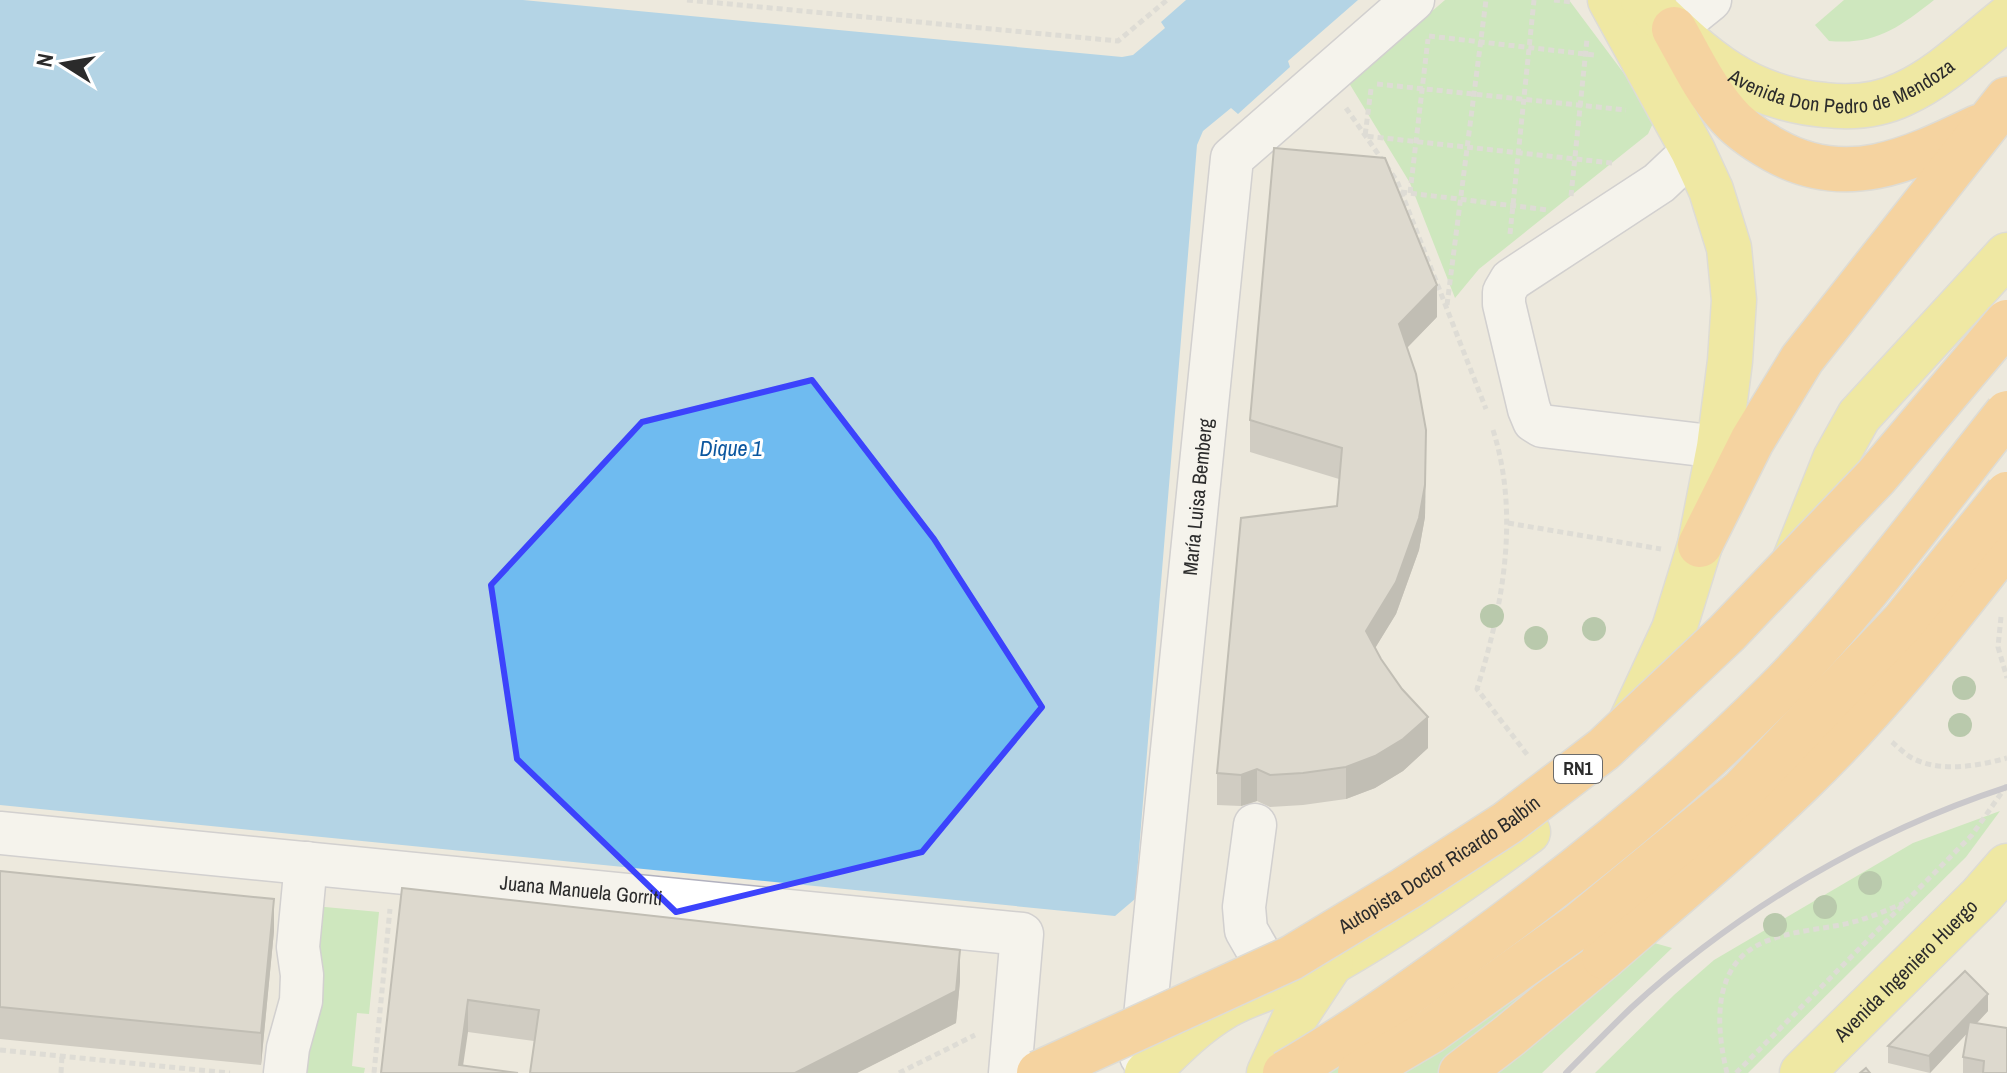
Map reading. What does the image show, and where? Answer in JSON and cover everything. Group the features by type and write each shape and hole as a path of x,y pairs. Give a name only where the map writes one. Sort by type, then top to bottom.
{"highway":[{"path":"1658,15 1720,105 1745,132 1796,160 1825,168 1852,170 1882,166 1913,158 1997,111"},
{"path":"1700,545 1765,416 1817,339 1997,111"},
{"name":"Autopista Doctor Ricardo Balbín","path":"1039,1073 1291,958 1507,823 1604,749 1727,633 1876,477 2007,322"},
{"path":"1285,1073 1404,997 1536,902 1658,803 1777,691 1883,571 2007,413"},
{"path":"1360,1073 1431,1031 1578,926 1742,791 1903,622 2007,494"},
{"path":"1461,1073 1699,876 1801,783 1905,670 2007,543"}],"main road":[{"path":"1599,14 1693,151 1720,212 1733,279 1732,336 1719,447 1700,545 1674,629 1614,757"},
{"name":"Avenida Don Pedro de Mendoza","path":"1658,15 1717,68 1760,91 1796,102 1848,106 1878,103 1905,93 1935,74 2007,18"},
{"path":"1147,1073 1197,1024 1228,1005 1331,963 1480,867 1563,802 1740,645 1769,613 1781,593 1849,431 1866,408 1989,286 2007,255"},
{"name":"Avenida Ingeniero Huergo","path":"1802,1073 1980,897 2007,866"},
{"path":"1269,1073 1294,1019 1331,963"}],"street":[{"path":"1658,15 1710,0"},
{"name":"María Luisa Bemberg","path":"1139,1073 1232,158 1379,30 1424,20"},
{"path":"1693,151 1659,183 1511,280 1504,292 1504,304 1534,421 1542,426 1719,447"},
{"path":"1255,825 1244,907 1246,930 1277,984"},
{"name":"Juana Manuela Gorriti","path":"0,833 1022,934 1010,1073"},
{"path":"285,1073 288,1048 301,1001 302,975 298,947 306,863"}],"path":[{"path":"687,0 1118,41 1167,0"},
{"path":"1447,306 1486,0"},
{"path":"1508,246 1534,0"},
{"path":"1571,196 1585,54 1599,14"},
{"path":"1410,193 1422,88 1424,20"},
{"path":"1379,30 1424,20 1480,42 1598,55"},
{"path":"1325,78 1639,112"},
{"path":"1325,78 1397,181 1480,389 1502,460 1508,523 1502,583 1477,689 1563,802"},
{"path":"1365,136 1612,163"},
{"path":"1401,192 1553,210"},
{"path":"2001,608 1998,647 2007,678"},
{"path":"1736,1073 1972,835 2007,785"},
{"path":"374,1073 394,872"},
{"path":"1727,1073 1719,1027 1721,1002 1731,969 1742,957 1761,943 1868,918 1907,902"},
{"path":"899,1073 1015,1015"},
{"path":"0,1050 230,1073"},
{"path":"61,1073 62,1056"}],"highlighted area":[{"path":"812,380 934,539 1042,707 922,852 676,912 517,759 491,585 642,422"}],"green space":[{"path":"1445,0 1569,0 1649,107 1654,121 1648,134 1479,269 1455,298 1410,183 1349,83"},
{"path":"1844,0 1934,0 1886,32 1860,40 1829,41 1815,25"},
{"path":"2000,811 1966,857 1748,1073 1595,1073 1714,960 1913,843"},
{"path":"314,906 379,912 369,1014 357,1013 352,1066 365,1068 364,1073 299,1073 315,1031 320,991"},
{"path":"1528,914 1556,915 1672,948 1542,1073 1293,1073"}],"water":[{"name":"Dique 1","path":"0,0 523,0 1122,57 1133,55 1165,28 1161,22 1186,0 1358,0 1288,61 1290,67 1238,114 1231,108 1203,131 1197,145 1135,899 1115,916 0,805"}],"building":[{"path":"1274,148 1385,158 1437,285 1399,324 1416,374 1426,430 1425,485 1419,518 1396,582 1366,631 1402,689 1428,717 1403,739 1375,756 1346,767 1270,775 1257,769 1241,775 1217,773 1241,518 1337,506 1342,448 1250,420"},
{"path":"0,871 274,899 261,1033 0,1007"},
{"path":"402,888 960,950 956,991 795,1073 530,1073 539,1010 468,1000 459,1065 518,1073 381,1073"},
{"path":"1965,971 1988,994 1929,1056 1888,1046"},
{"path":"1969,1022 2007,1028 2007,1073 1983,1073 1984,1061 1963,1057"}],"railway":[{"path":"1566,1073 1672,972 1761,907 1807,878 1905,827 2007,787"}]}
